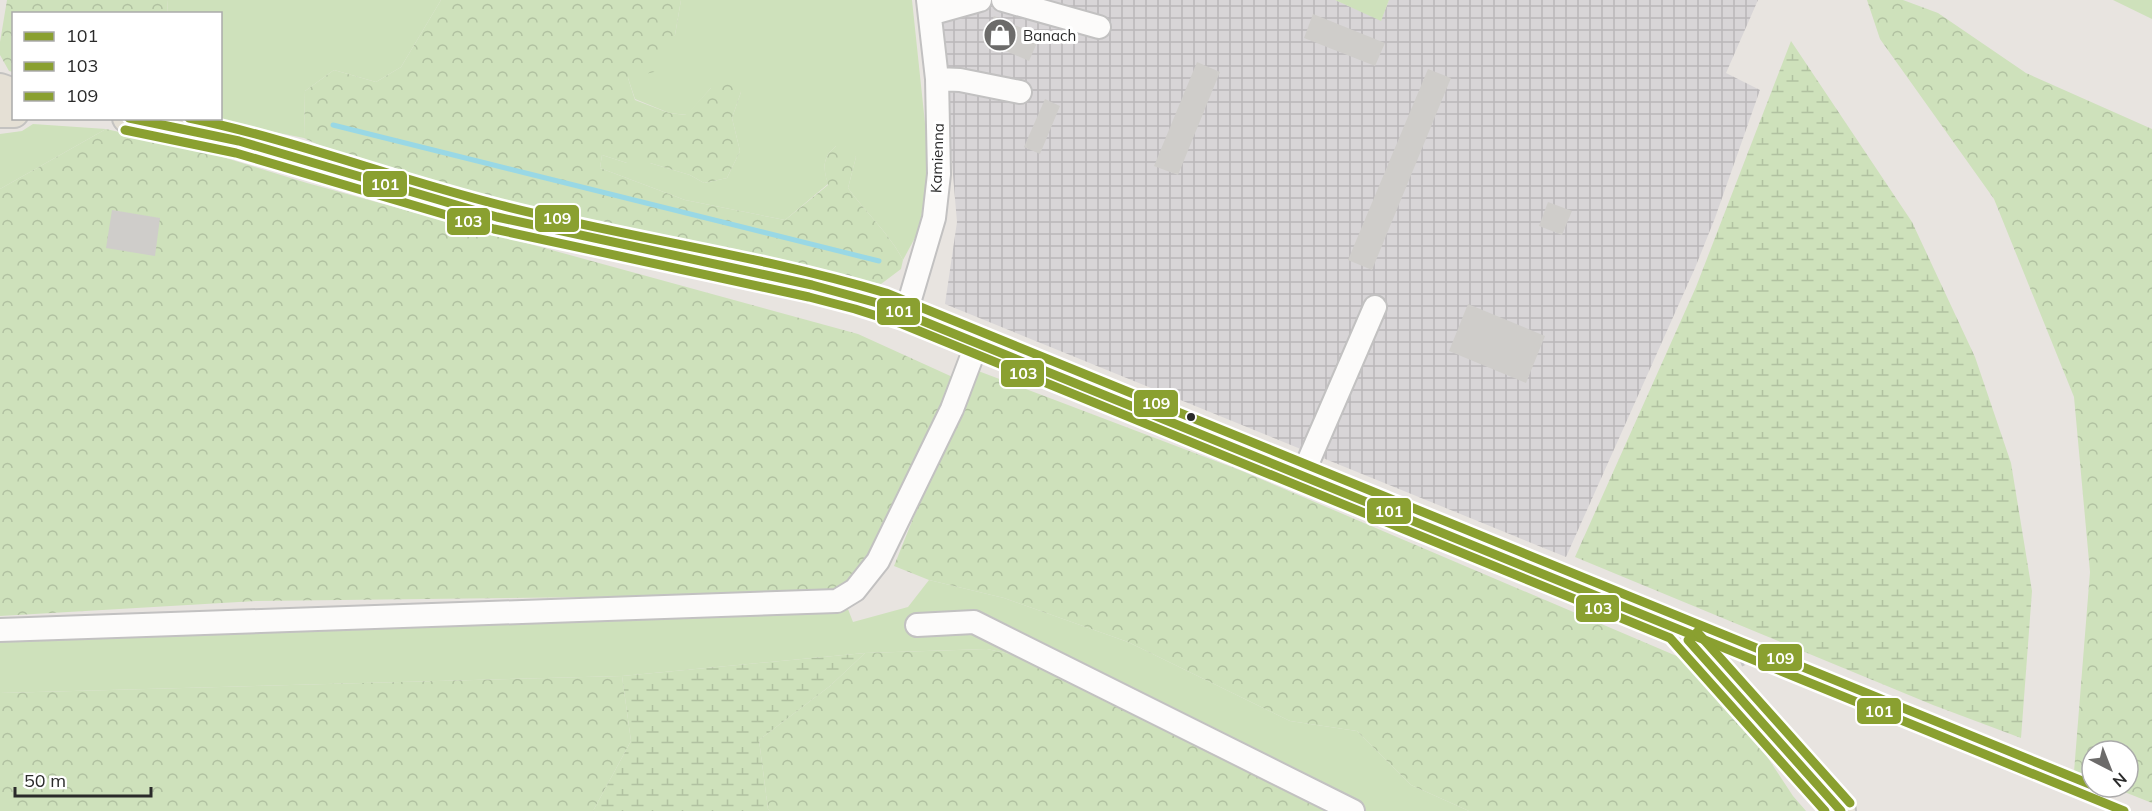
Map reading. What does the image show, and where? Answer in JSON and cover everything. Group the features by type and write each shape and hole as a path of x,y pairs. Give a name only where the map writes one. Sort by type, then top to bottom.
{"main road":[{"path":"138,120 249,144 497,217 858,297 906,313 1087,386 1677,628 1841,811"}],"street":[{"path":"929,7 980,0"},
{"path":"1003,0 1100,27"},
{"name":"Kamienna","path":"906,313 934,218 939,174 937,79 929,7"},
{"path":"937,79 960,80 1020,92"},
{"path":"1302,476 1375,307"},
{"path":"0,630 837,601 855,590 878,561 952,409 977,343"},
{"path":"916,625 974,622 1353,811"}],"shaded area":[{"path":"938,0 1335,0 1381,20 1389,0 1758,0 1726,73 1760,90 1695,268 1566,557 945,304 957,222"}],"green space":[{"path":"7,0 168,0 167,12 12,12 12,72 9,71 0,55"},
{"path":"168,0 441,0 401,67 376,82 334,70 305,91 304,138 215,120 222,120 222,12 167,12"},
{"path":"441,0 681,0 675,35 654,72 628,78 635,100 669,113 686,115 711,88 732,81 741,92 732,118 740,151 727,178 704,183 690,175 650,163 627,163 602,155 600,168 685,200 785,220 828,185 825,173 826,159 836,146 846,146 856,157 848,188 897,250 903,260 901,269 881,284 619,230 403,174 342,155 304,138 305,91 334,70 376,82 401,67"},
{"path":"681,0 912,0 929,161 927,191 917,234 903,260 891,241 848,188 856,157 836,146 828,155 825,163 828,184 785,220 685,200 600,168 602,155 627,163 650,163 690,175 704,183 727,178 740,151 732,118 741,92 711,88 687,115 669,113 635,99 628,78 675,35"},
{"path":"1335,0 1389,0 1381,21"},
{"path":"1867,0 1903,0 1938,13 2026,73 2152,129 2152,803 2140,798 2140,739 2080,739 2080,774 2074,772 2090,572 2074,397 1994,199 1880,39"},
{"path":"2113,0 2152,0 2152,19"},
{"path":"1791,41 1912,222 1975,357 2011,463 2032,591 2021,738 1933,705 1575,557 1696,287"},
{"path":"33,124 106,129 0,189 0,134 22,131"},
{"path":"106,129 203,151 307,183 858,334 957,379 924,455 867,557 837,594 256,601 0,616 0,189"},
{"path":"973,369 1242,471 1686,660 1712,688 1735,708 1793,796 1806,811 1469,811 1411,785 1357,731 1290,721 1128,642 1004,598 929,580 894,566"},
{"path":"929,580 1004,598 1128,642 1290,721 1357,731 1411,785 1469,811 1327,811 1029,658 987,649 865,653 622,676 0,693 0,639 846,604 853,622 908,607"},
{"path":"987,649 1029,658 1327,811 770,811 768,809 759,740 830,686 865,653"},
{"path":"865,653 830,686 759,740 770,811 593,811 631,741 622,676"},
{"path":"622,676 631,741 593,811 0,811 0,693"}],"building":[{"path":"1313,14 1385,43 1375,66 1304,38"},
{"path":"994,16 1040,36 1029,61 983,41"},
{"path":"1197,62 1220,72 1178,175 1154,166"},
{"path":"1428,69 1451,78 1372,270 1348,260"},
{"path":"1045,99 1060,106 1040,154 1024,147"},
{"path":"1548,202 1572,211 1562,235 1539,226"},
{"path":"112,210 160,218 155,256 106,248"},
{"path":"1468,304 1545,336 1526,383 1449,351"}],"waterway":[{"path":"333,125 879,261"}],"transit line":[{"name":"101","path":"139,120 239,141 497,217 812,285 881,304 2124,811"},
{"name":"109","path":"198,120 268,137 500,205 742,257 886,293 2080,780"},
{"name":"103","path":"125,130 236,153 494,229 809,297 902,324 1670,638 1825,811"},
{"name":"109","path":"1697,632 1850,803"},
{"name":"101","path":"1688,640 1841,811"}],"place":[{"name":"Banach","path":"1000,35"}]}
